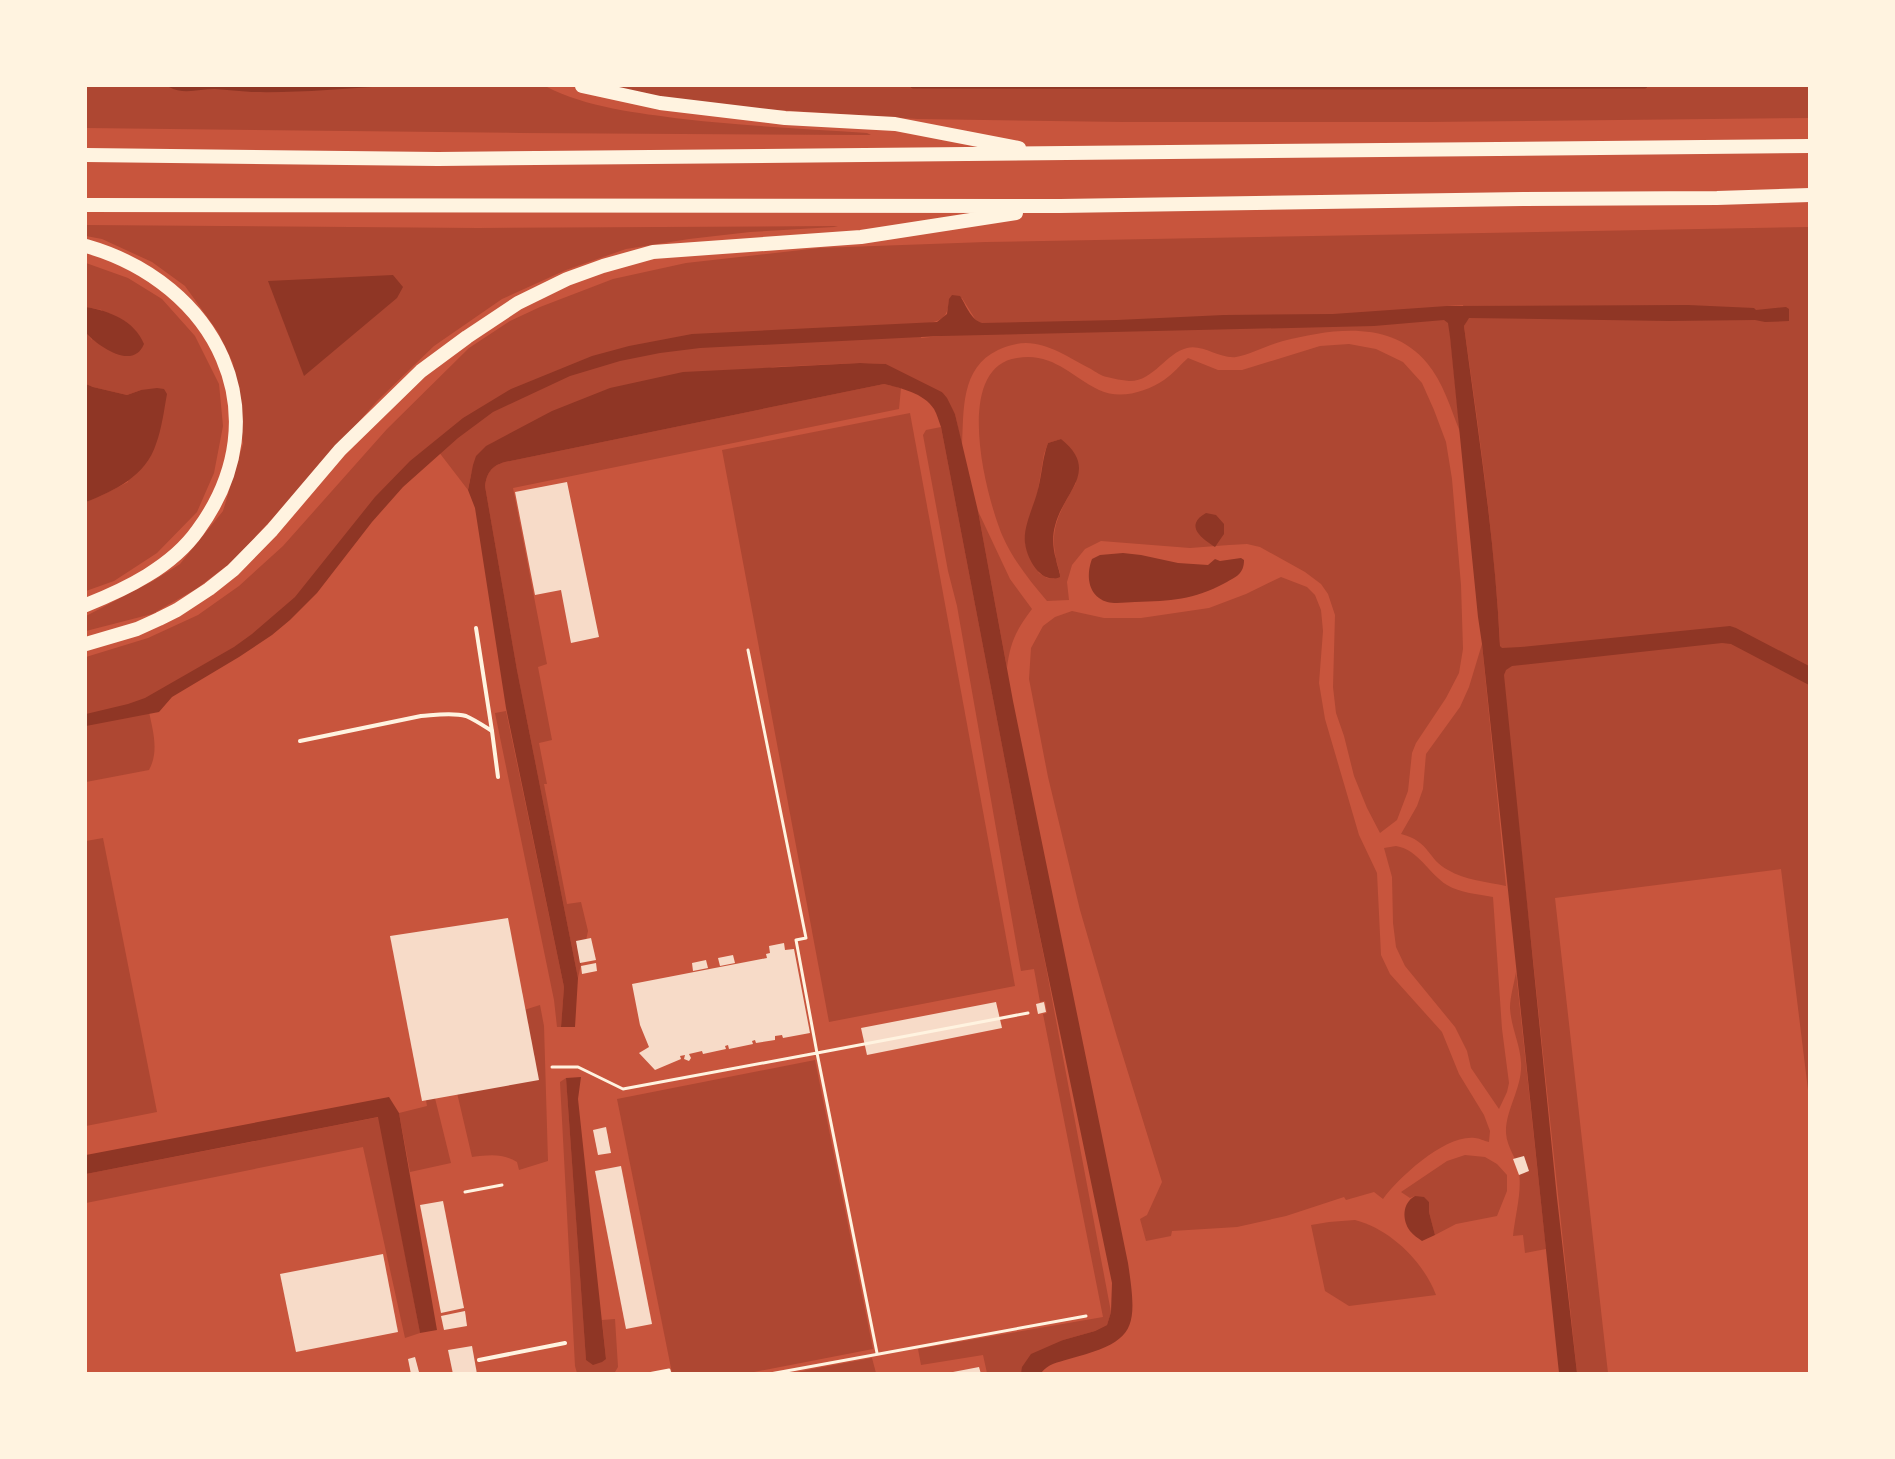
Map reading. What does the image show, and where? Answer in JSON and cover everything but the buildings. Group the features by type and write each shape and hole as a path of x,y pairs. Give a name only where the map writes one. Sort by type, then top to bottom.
{"highway":[{"path":"582,86 660,103 785,118 895,124 1050,154"},
{"path":"86,155 438,159 1809,146"},
{"path":"86,205 1060,206 1809,195"},
{"path":"86,644 137,629 177,610 209,589 233,570 272,530 340,450 421,371 518,303 567,279 653,252 861,237 1060,206"},
{"path":"86,246 107,252 143,271 177,296 199,318 222,354 230,374 236,436 233,454 217,501 197,532 156,570 133,584 86,605"}],"lane":[{"path":"476,628 498,777"},
{"path":"300,741 421,716 451,714 466,717 492,731"},
{"path":"479,1360 566,1343"}],"path":[{"path":"748,650 806,938 796,940 877,1353"},
{"path":"552,1067 578,1067 623,1089 1028,1013"},
{"path":"465,1192 502,1185"},
{"path":"770,1374 1086,1316"},
{"path":"648,1374 669,1370 670,1374"}],"shaded area":[{"path":"87,86 170,86 268,91 387,86 545,86 595,105 648,114 729,124 871,135 86,128"},
{"path":"170,86 387,86 252,92 215,89 185,91"},
{"path":"594,86 1809,86 1810,118 1428,122 918,119 630,98"},
{"path":"86,225 478,228 838,226 750,232 626,249 566,270 502,299 434,346 377,401 233,561 196,589 152,614 86,631 86,616 153,581 180,564 223,511 243,444 233,363 218,332 185,286 152,262 102,239 86,236"},
{"path":"1809,227 1809,1098 1781,869 1555,898 1608,1373 1577,1373 1503,678 1505,668 1500,648 1490,523 1463,305 1447,306 1460,432 1438,379 1427,363 1412,349 1396,339 1378,334 1340,331 1283,341 1236,357 1223,356 1199,348 1187,348 1172,355 1145,377 1129,381 1103,376 1046,347 1024,343 1011,345 986,358 970,379 964,405 962,446 955,414 942,392 886,364 860,363 773,367 496,441 479,455 473,468 468,490 435,447 300,598 262,629 148,707 155,747 149,770 86,782 86,657 148,638 198,615 239,586 283,546 387,429 469,348 510,321 613,279 686,263 819,248 986,242","holes":["962,298 977,322 941,336 921,338 923,324 942,318 947,311 949,299"]},
{"path":"86,263 128,278 162,299 195,336 219,384 223,426 214,473 197,512 157,553 114,581 86,591 86,502 128,482 141,390 127,395 86,384 86,333 92,340 102,310 86,307"},
{"path":"393,275 403,287 397,298 304,376 268,281"},
{"path":"952,295 960,296 972,316 982,323 1333,314 1447,306 1688,305 1754,308 1756,310 1786,307 1789,309 1789,321 1469,318 1464,326 1490,526 1502,648 1730,626 1809,666 1809,685 1731,644 1722,643 1512,666 1506,670 1504,675 1577,1373 1559,1373 1450,337 1448,323 1444,320 1374,326 941,336 700,348 620,361 570,376 493,412 458,438 403,487 372,522 317,593 272,635 172,697 159,712 86,726 86,714 145,698 234,647 252,634 295,597 375,497 410,461 463,418 511,389 592,356 629,346 692,334 937,322 947,314 949,299"},
{"path":"86,307 112,314 127,323 140,336 144,344 139,352 132,356 115,354 91,338 86,333"},
{"path":"1349,344 1376,349 1403,362 1422,383 1434,410 1446,442 1452,479 1461,585 1463,649 1459,673 1446,698 1416,743 1412,753 1408,791 1397,820 1380,833 1354,776 1336,713 1333,687 1335,615 1328,594 1321,584 1305,572 1260,547 1247,544 1190,548 1101,541 1085,549 1072,565 1067,582 1069,600 1047,601 1017,562 1003,537 989,494 979,436 980,408 985,384 997,367 1017,358 1041,358 1061,366 1099,390 1124,394 1141,391 1157,384 1188,358 1218,370 1242,370 1320,346","holes":["1061,439 1076,483 1063,506 1054,536 1060,573 1054,579 1047,578 1039,573 1025,544 1048,443"]},
{"path":"860,363 886,364 942,392 955,414 978,511 1013,701 1128,1263 1131,1318 1120,1338 1108,1346 1047,1367 1041,1373 1021,1373 1022,1367 1031,1354 1107,1325 1111,1312 1112,1283 1022,850 941,427 930,403 918,395 884,384 505,462 493,468 487,477 485,486 517,670 578,978 575,1027 561,1027 564,987 506,708 475,508 468,490 476,456 486,446 552,411 610,388 683,372"},
{"path":"86,384 127,395 157,388 164,389 167,394 158,438 145,465 128,481 86,502"},
{"path":"884,384 901,388 899,409 513,488 547,664 538,667 552,740 539,743 547,784 544,784 567,904 581,902 588,931 578,978 517,670 485,486 487,477 493,468 505,462"},
{"path":"910,413 1015,986 829,1022 722,450"},
{"path":"941,427 1111,1312 1107,1325 1095,1331 1063,1340 1023,1367 1021,1373 987,1373 983,1355 921,1365 918,1349 1103,1317 1043,1014 1047,1013 1045,1001 1040,1002 1034,969 1021,971 957,606 948,571 923,435 926,430"},
{"path":"1061,439 1073,451 1078,461 1079,472 1059,514 1053,534 1060,577 1053,578 1041,574 1036,569 1026,549 1025,537 1048,443"},
{"path":"978,511 1010,579 1032,609 1015,637 1007,668"},
{"path":"1206,513 1216,515 1224,524 1224,534 1215,547 1197,532 1196,523"},
{"path":"1123,553 1178,563 1208,565 1215,559 1220,561 1241,558 1244,560 1244,565 1241,572 1233,579 1192,596 1148,602 1107,602 1095,594 1090,585 1089,569 1092,559 1100,555"},
{"path":"1281,577 1307,587 1315,595 1321,610 1323,631 1319,683 1325,719 1359,835 1377,873 1381,955 1390,974 1442,1032 1459,1074 1484,1115 1490,1131 1489,1142 1477,1138 1463,1139 1437,1150 1411,1169 1383,1199 1374,1192 1346,1200 1344,1197 1286,1216 1237,1227 1172,1231 1171,1236 1146,1241 1140,1219 1147,1215 1162,1182 1080,910 1048,777 1029,679 1031,648 1043,626 1055,617 1072,611 1104,618 1141,618 1209,608"},
{"path":"1482,644 1506,886 1455,873 1441,866 1418,841 1401,834 1417,806 1423,789 1426,754 1460,707 1469,687"},
{"path":"506,711 564,987 561,1027 557,1027 554,1000 495,713"},
{"path":"103,838 157,1112 86,1126 86,841"},
{"path":"1396,846 1411,852 1440,880 1452,888 1493,897 1502,1029 1509,1083 1499,1109 1471,1068 1467,1051 1455,1027 1405,966 1396,947 1392,877 1384,848"},
{"path":"1516,972 1546,1249 1525,1253 1523,1235 1513,1236 1520,1180 1506,1133 1506,1124 1521,1071 1510,1008"},
{"path":"540,1005 544,1026 548,1161 519,1170 517,1162 506,1157 490,1155 472,1157 447,1050 524,1010"},
{"path":"815,1060 873,1349 749,1373 672,1373 617,1099"},
{"path":"581,1077 578,1099 606,1359 593,1365 586,1360 566,1078"},
{"path":"566,1078 586,1360 606,1359 602,1320 615,1319 618,1367 615,1372 577,1373 575,1366 560,1082"},
{"path":"423,1083 432,1086 451,1163 410,1172 399,1113 427,1106"},
{"path":"389,1097 399,1113 437,1330 420,1333 378,1117 86,1174 86,1155"},
{"path":"379,1117 420,1333 405,1338 363,1147 86,1203 86,1174"},
{"path":"1465,1155 1485,1157 1497,1164 1507,1175 1507,1191 1497,1216 1456,1224 1435,1235 1429,1202 1415,1196 1410,1198 1401,1192 1447,1161"},
{"path":"1415,1196 1424,1197 1429,1202 1435,1235 1422,1241 1407,1227 1405,1217 1406,1207"},
{"path":"1355,1220 1381,1231 1404,1248 1423,1270 1436,1295 1349,1306 1325,1291 1311,1225"},
{"path":"872,1358 876,1373 791,1373"}],"waterway":[{"path":"913,86 1645,86"}]}
